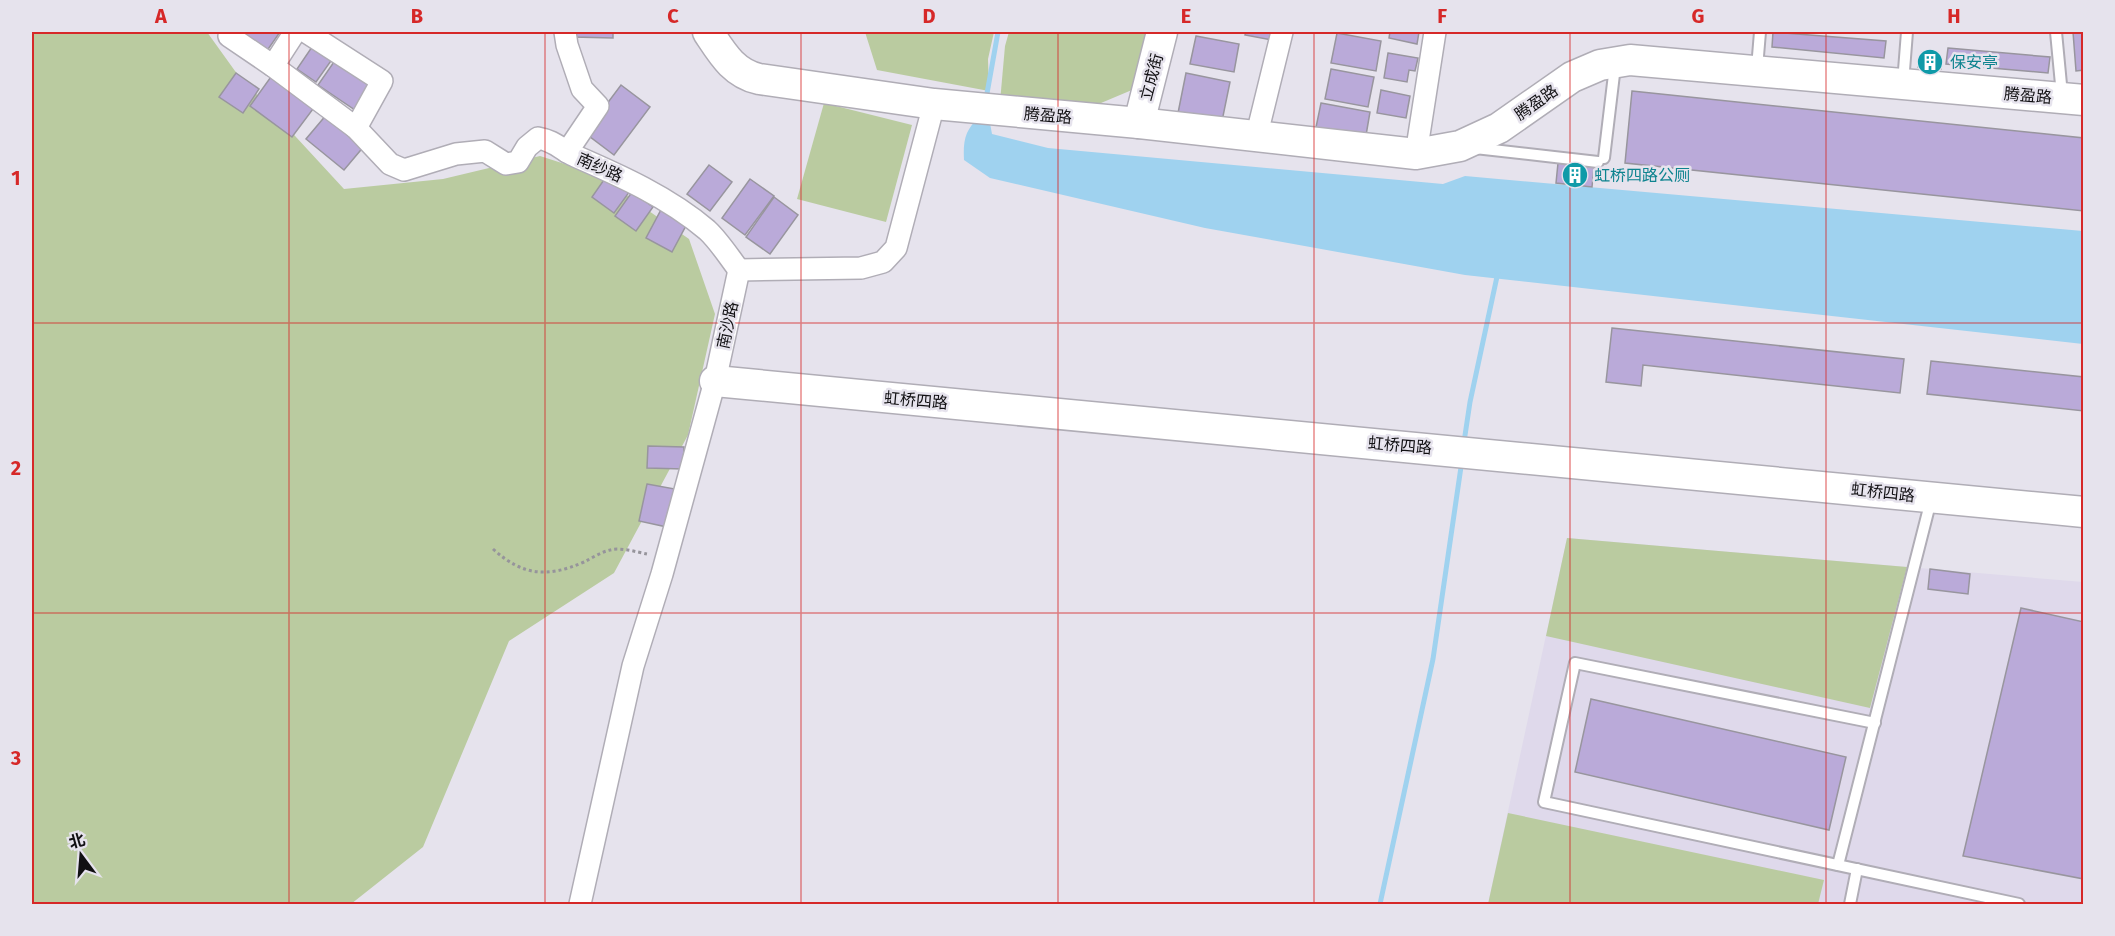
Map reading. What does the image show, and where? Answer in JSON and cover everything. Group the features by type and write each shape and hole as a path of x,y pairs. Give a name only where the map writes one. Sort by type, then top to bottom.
{"street":[{"path":"273,66 295,32"},
{"path":"306,32 382,81 356,128"},
{"name":"南纱路","path":"565,32 582,89 598,106 567,152 623,177 660,197 708,231 739,270"},
{"name":"腾盈路","path":"708,32 732,64 749,76 934,104 1139,123 1256,138 1416,154 1460,146 1499,128 1572,77 1600,65 1630,60 2073,99"},
{"name":"立成街","path":"1139,123 1162,32"},
{"path":"1256,138 1282,32"},
{"path":"1416,154 1435,32"},
{"path":"229,36 356,128 390,164 404,170 456,154 484,151 506,164 518,162 527,147 538,138 551,140 567,152"},
{"path":"739,270 861,268 883,262 896,248 934,104"},
{"name":"南沙路","path":"580,904 633,666 667,556 715,381 739,270"},
{"name":"虹桥四路","path":"715,381 2084,512"}],"lane":[{"path":"1757,71 1760,32"},
{"path":"1902,84 1907,32"},
{"path":"2056,32 2073,99"},
{"path":"1460,146 1601,160 1615,63"},
{"path":"1838,865 1932,497"},
{"path":"1875,723 1575,663 1544,802 2019,904"},
{"path":"1850,904 1857,869"}],"path":[{"path":"493,549 520,568 537,572 557,571 577,565 611,549 667,556"}],"shaded area":[{"path":"1567,538 2083,582 2083,904 1488,904"}],"green space":[{"path":"32,32 207,32 235,71 344,189 443,179 540,156 596,174 689,239 715,314 688,435 614,573 509,641 423,847 351,904 32,904"},
{"path":"865,32 994,32 988,59 989,91 877,70"},
{"path":"1009,32 1153,32 1139,87 1082,111 1000,102 1005,46"},
{"path":"824,103 912,125 886,222 797,199"},
{"path":"1567,538 1907,567 1870,708 1546,636"},
{"path":"1508,813 1824,880 1818,904 1488,904"}],"water":[{"path":"980,117 989,118 992,134 1048,148 1443,184 1465,176 2083,231 2083,344 1465,275 1205,228 990,178 964,160 966,136 971,126"}],"building":[{"path":"232,32 280,32 264,55"},
{"path":"573,32 613,32 613,38 573,37"},
{"path":"1246,32 1279,32 1277,41 1245,35"},
{"path":"1390,32 1419,32 1417,44 1389,38"},
{"path":"1773,32 1886,41 1884,58 1772,47"},
{"path":"2073,32 2084,32 2084,70 2076,71"},
{"path":"1337,33 1381,41 1376,71 1331,63"},
{"path":"1196,36 1239,44 1234,72 1190,64"},
{"path":"314,44 333,58 316,82 297,69"},
{"path":"1948,48 2050,57 2048,73 1946,64"},
{"path":"1388,53 1418,58 1415,71 1409,70 1407,82 1384,78"},
{"name":"保安亭","path":"1920,57 1942,59 1941,69 1918,67"},
{"path":"336,59 376,86 358,112 318,85"},
{"path":"1331,69 1374,77 1368,107 1325,99"},
{"path":"236,73 259,89 243,113 219,97"},
{"path":"1186,73 1230,82 1221,126 1177,118"},
{"path":"273,74 316,105 292,137 250,106"},
{"path":"621,85 650,107 614,155 585,133"},
{"path":"1381,90 1410,96 1406,118 1377,113"},
{"path":"1632,91 2084,138 2084,211 1625,163"},
{"path":"1321,103 1370,112 1364,147 1314,137"},
{"path":"327,114 365,145 344,170 306,139"},
{"name":"虹桥四路公厕","path":"1558,163 1594,167 1592,187 1556,183"},
{"path":"709,165 732,182 710,211 687,194"},
{"path":"608,174 630,191 614,213 592,197"},
{"path":"750,179 774,196 745,235 722,218"},
{"path":"632,192 653,207 636,231 615,216"},
{"path":"774,197 798,215 770,254 746,237"},
{"path":"663,206 689,220 672,252 646,238"},
{"path":"1612,328 1904,359 1900,393 1643,365 1641,386 1606,382"},
{"path":"1931,361 2084,377 2084,411 1927,394"},
{"path":"648,446 684,447 683,469 647,468"},
{"path":"647,484 675,489 667,527 639,521"},
{"path":"1930,569 1970,574 1968,594 1928,589"},
{"path":"2021,608 2084,622 2084,879 1963,856"},
{"path":"1591,699 1846,757 1829,830 1575,772"}],"waterway":[{"path":"986,99 998,32"},
{"path":"1464,442 1470,402 1498,272"},
{"path":"1380,904 1433,659 1462,460"}],"place":[{"name":"保安亭","path":"1930,62"},
{"name":"虹桥四路公厕","path":"1575,175"}]}
